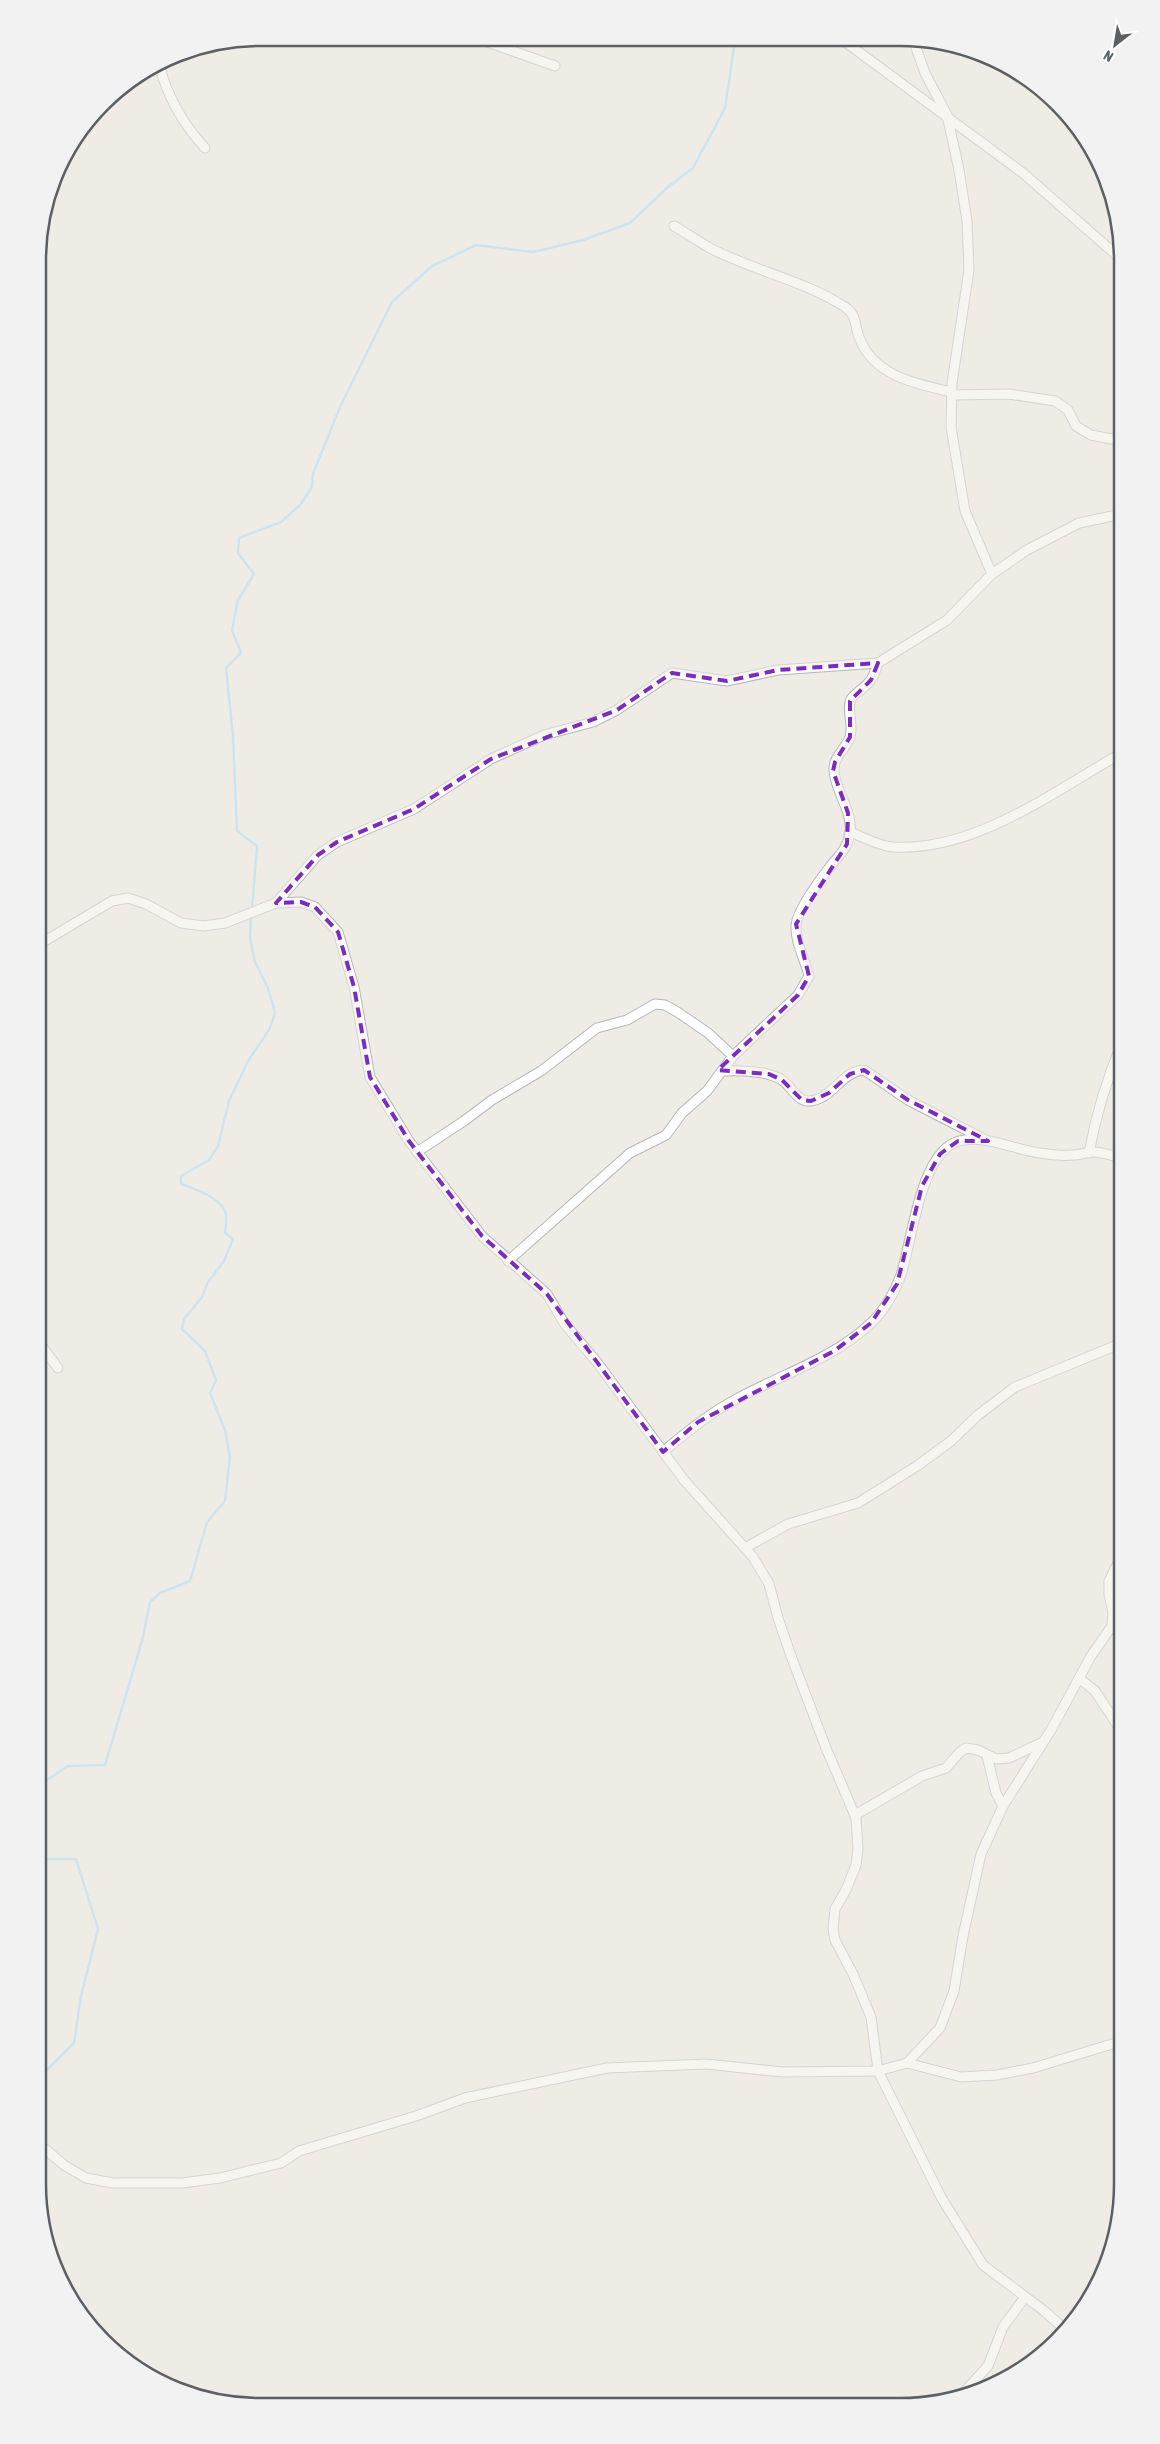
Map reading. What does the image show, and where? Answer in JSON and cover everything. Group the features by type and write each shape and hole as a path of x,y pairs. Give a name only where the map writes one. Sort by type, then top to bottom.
{"street":[{"path":"499,46 555,66"},
{"path":"851,46 900,84 947,115 1023,173 1113,252"},
{"path":"916,47 925,73 947,115 959,170 967,221 969,270 952,393 951,427 965,511 992,574"},
{"path":"161,70 176,108 191,133 205,148"},
{"path":"674,226 710,248 806,285 846,308 853,313 857,322 858,336 868,354 893,375 913,383 952,393 1009,394 1055,401 1068,410 1076,426 1091,436 1114,440"},
{"path":"276,903 318,855 337,842 414,809 491,759 544,735 593,722 617,710 672,673 727,681 778,670 878,663 947,620 992,574 1027,550 1079,523 1114,516"},
{"path":"508,1260 630,1153 666,1134 682,1113 707,1091 733,1056 798,995 808,976 799,947 796,924 803,907 830,866 839,858 847,844 850,832 848,813 834,771 835,762 850,737 852,722 849,711 850,701 871,680 878,663"},
{"path":"850,832 891,847 921,846 954,841 1016,814 1114,758"},
{"path":"46,939 112,901 128,898 181,923 204,926 224,922 276,903 301,902 316,907 338,932 354,988 370,1077 416,1152 482,1236 547,1294 564,1322 596,1361 684,1480 746,1548 769,1584 778,1618 826,1748 855,1815 858,1849 856,1865 846,1890 835,1909 833,1929 835,1940 853,1974 871,2017 878,2071 941,2197 983,2265 1060,2326"},
{"path":"416,1152 492,1100 541,1070 596,1028 627,1020 655,1004 665,1005 679,1013 708,1033 733,1056"},
{"path":"1089,1153 1093,1130 1114,1063"},
{"path":"722,1071 769,1074 782,1080 802,1100 811,1101 829,1093 850,1074 864,1070 908,1100 988,1141"},
{"path":"663,1452 698,1422 734,1400 834,1352 871,1323 887,1302 897,1284 922,1186 940,1154 958,1141 1003,1143 1033,1152 1054,1155 1089,1153 1114,1157"},
{"path":"746,1548 788,1524 858,1503 937,1451 978,1415 1015,1387 1114,1346"},
{"path":"46,1352 58,1368"},
{"path":"907,2063 940,2028 954,1991 969,1907 981,1854 1003,1806 1080,1679 1091,1656 1112,1626 1113,1612 1109,1594 1109,1581 1114,1571"},
{"path":"1080,1679 1095,1691 1114,1720"},
{"path":"855,1815 922,1776 946,1768 966,1748 978,1750 996,1759 1009,1758 1042,1743"},
{"path":"987,1756 996,1793 1003,1806"},
{"path":"46,2150 64,2165 86,2178 112,2184 182,2183 220,2178 281,2163 299,2152 416,2116 465,2098 607,2068 706,2064 782,2072 878,2071 907,2063 961,2077 997,2075 1041,2066 1114,2043"},
{"path":"970,2386 988,2366 1003,2327 1025,2297"}],"highlighted area":[{"path":"878,663 871,680 850,701 850,737 835,762 833,771 848,813 847,844 796,924 809,976 798,995 718,1070 769,1074 782,1080 802,1100 811,1101 829,1093 850,1074 864,1070 908,1100 988,1141 958,1141 940,1154 922,1186 897,1284 871,1323 834,1351 698,1422 663,1452 547,1294 482,1236 409,1141 370,1077 354,987 338,932 315,907 301,902 276,903 318,855 337,842 414,809 491,759 617,710 672,673 727,681 778,670"}],"waterway":[{"path":"252,910 257,846 237,831 233,737 226,668 241,653 232,630 238,600 254,574 238,553 239,538 281,522 300,505 312,487 313,474 340,407 392,302 432,266 476,245 533,252 583,240 630,223 668,187 693,168 725,108 734,46"},
{"path":"46,1781 68,1766 105,1765 142,1641 150,1602 160,1593 190,1581 207,1522 225,1501 230,1457 225,1430 210,1393 216,1380 205,1351 182,1329 184,1319 202,1297 208,1282 224,1261 233,1239 225,1233 226,1217 221,1205 209,1196 181,1184 181,1176 209,1160 218,1146 229,1101 248,1061 269,1030 275,1013 268,988 255,962 250,938 251,915"},
{"path":"46,1859 76,1859 98,1929 81,1996 74,2043 46,2071"}]}
